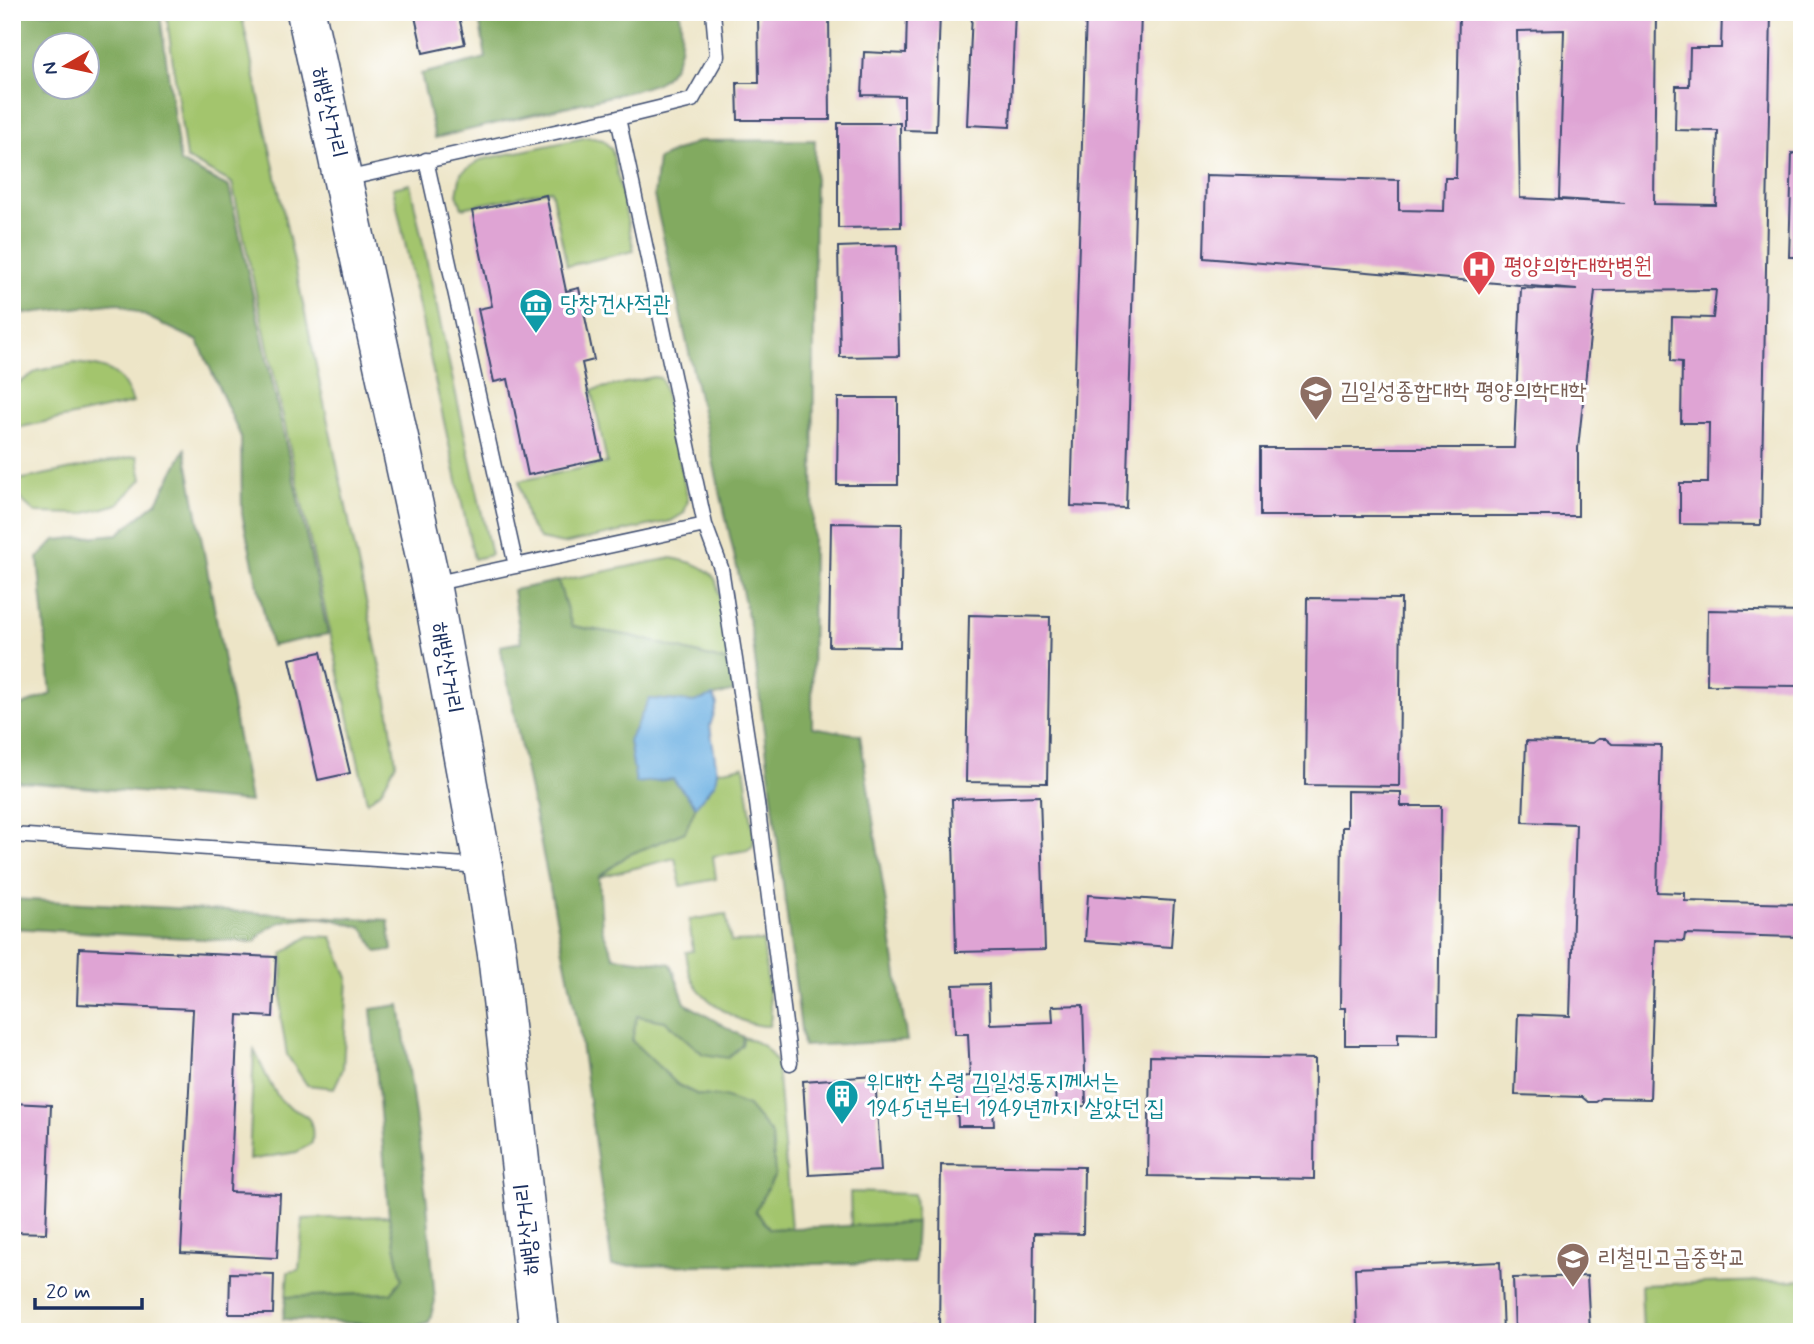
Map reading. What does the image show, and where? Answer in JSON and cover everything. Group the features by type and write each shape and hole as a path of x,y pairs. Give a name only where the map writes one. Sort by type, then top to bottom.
{"main road":[{"name":"해방산거리","path":"306,12 431,584 483,866 497,954 539,1332"}],"lane":[{"path":"343,179 692,100 717,55 713,12"},
{"path":"618,118 705,525 721,568 757,803 790,1063"},
{"path":"426,160 516,566"},
{"path":"431,584 705,525"},
{"path":"12,835 483,866"}],"green space":[{"path":"12,12 160,14 180,162 229,187 328,634 271,646 242,514 241,437 198,341 118,303 12,315"},
{"path":"166,12 241,12 387,700 396,763 381,791 367,802 232,183 186,158"},
{"path":"478,12 680,12 680,49 669,73 653,85 435,138 421,74 486,58"},
{"path":"588,137 603,140 612,150 634,251 567,266 551,190 462,208 457,194 461,173 480,160"},
{"path":"815,140 812,727 860,735 907,1041 803,1046 752,635 654,196 658,159 699,141"},
{"path":"410,184 491,555 474,559 393,188"},
{"path":"75,363 105,368 118,376 133,403 12,429 12,388 37,371"},
{"path":"660,378 663,383 688,500 684,513 671,521 563,544 540,539 528,522 519,481 607,463 592,390"},
{"path":"185,449 250,802 12,781 12,709 51,694 38,558 55,540 118,534 157,502"},
{"path":"137,456 142,479 118,504 82,514 36,513 20,499 13,481"},
{"path":"671,558 701,567 715,579 729,662 632,636 572,626 558,581"},
{"path":"558,581 572,626 632,636 729,662 734,691 694,702 649,699 673,779 696,806 685,832 628,855 599,877 602,929 614,957 671,964 685,1003 743,1037 742,1045 728,1058 703,1054 665,1021 637,1016 632,1041 678,1085 698,1095 724,1097 748,1106 772,1135 775,1175 755,1211 770,1229 916,1223 914,1263 612,1266 579,1029 500,646 521,642 513,590"},
{"path":"744,766 753,846 747,850 713,856 716,879 681,886 675,858 599,877 628,855 685,832 696,806 715,783 717,771"},
{"path":"12,899 388,920 392,950 377,952 362,928 323,918 284,921 263,933 255,942 12,928"},
{"path":"726,914 731,942 763,941 771,1017 769,1026 747,1022 723,1010 702,993 690,974 686,952 693,951 689,920"},
{"path":"309,936 332,937 348,978 343,1069 334,1088 307,1085 287,1055 281,1019 283,953"},
{"path":"400,1005 427,1202 435,1301 429,1322 414,1327 283,1319 286,1297 391,1293 402,1279 389,1216 371,1009"},
{"path":"636,1016 665,1021 703,1054 742,1045 743,1037 760,1044 771,1054 777,1065 791,1228 770,1229 755,1211 724,1097 698,1095 678,1085 632,1041"},
{"path":"254,1050 276,1094 286,1105 304,1114 311,1123 312,1143 297,1152 249,1160"},
{"path":"850,1192 914,1194 916,1223 851,1226"},
{"path":"389,1216 402,1279 391,1293 286,1297 288,1272 299,1270 303,1219"},
{"path":"1802,1280 1802,1332 1643,1332 1641,1285"}],"water":[{"path":"713,696 717,704 710,726 717,771 715,783 696,806 673,779 636,783 629,741 649,699 694,702"}],"building":[{"path":"414,12 458,12 465,44 423,53"},
{"path":"758,12 829,12 830,120 738,120 737,83 759,83"},
{"path":"907,12 940,12 936,131 904,130 904,96 862,95 864,52 906,54"},
{"path":"972,12 1015,12 1010,127 967,125"},
{"path":"1086,12 1141,12 1126,508 1071,506"},
{"path":"1459,12 1656,12 1654,204 1716,205 1718,131 1675,130 1676,86 1689,86 1690,48 1721,48 1722,12 1771,12 1761,525 1680,524 1680,483 1708,483 1709,423 1681,423 1682,362 1671,361 1672,317 1713,318 1716,290 1595,291 1578,448 1578,516 1260,516 1260,448 1514,448 1521,288 1577,290 1204,258 1206,175 1399,180 1399,210 1444,211 1445,178 1456,178","holes":["1564,30 1559,199 1625,203 1520,198 1517,31"]},
{"path":"838,123 900,123 901,227 838,228"},
{"path":"1792,153 1802,154 1802,257 1789,257"},
{"name":"당창건사적관","path":"546,195 566,291 579,288 594,360 582,363 602,459 528,475 508,379 494,382 478,309 492,306 472,211"},
{"path":"897,245 899,356 840,357 838,247"},
{"path":"838,398 898,398 898,485 837,485"},
{"path":"831,523 902,524 900,647 829,646"},
{"path":"1307,598 1401,599 1399,786 1305,785"},
{"path":"1708,610 1802,612 1802,686 1707,685"},
{"path":"969,615 1050,617 1047,783 966,782"},
{"path":"321,652 350,773 318,780 290,659"},
{"path":"1598,739 1606,739 1612,744 1661,745 1657,892 1685,893 1685,901 1802,904 1802,937 1685,934 1684,941 1655,940 1650,1099 1602,1098 1596,1102 1588,1102 1582,1097 1515,1095 1518,1014 1570,1016 1576,824 1523,822 1526,741 1592,743"},
{"path":"1347,791 1401,792 1401,806 1441,806 1438,1034 1398,1033 1398,1045 1345,1045 1345,1008 1340,1008 1342,827 1347,827"},
{"path":"1040,796 1045,950 956,952 952,799"},
{"path":"1088,895 1174,901 1171,947 1085,941"},
{"path":"79,948 276,957 273,1017 238,1015 230,1192 280,1194 277,1258 181,1253 193,1009 77,1004"},
{"path":"989,984 990,1024 1053,1022 1052,1006 1083,1005 1086,1106 1056,1107 1055,1088 992,1090 994,1126 958,1126 956,1077 970,1076 968,1034 955,1034 953,985"},
{"path":"1150,1056 1315,1059 1314,1179 1148,1176"},
{"name":"위대한 수령 김일성동지께서는 1945년부터 1949년까지 살았던 집","path":"875,1076 881,1171 809,1175 803,1081"},
{"path":"12,1103 51,1105 46,1233 12,1232"},
{"path":"941,1165 1084,1167 1083,1234 1034,1233 1033,1332 939,1332"},
{"path":"1500,1262 1503,1332 1357,1332 1355,1268"},
{"path":"230,1273 274,1274 273,1314 229,1314"},
{"path":"1587,1276 1590,1332 1515,1332 1513,1278"},
{"path":"914,1327 914,1332 783,1332 783,1329"}],"place":[{"name":"평양의학대학병원","path":"1479,297"},
{"name":"당창건사적관","path":"536,335"},
{"name":"김일성종합대학 평양의학대학","path":"1316,422"},
{"name":"위대한 수령 김일성동지께서는 1945년부터 1949년까지 살았던 집","path":"842,1126"},
{"name":"리철민고급중학교","path":"1573,1289"}]}
